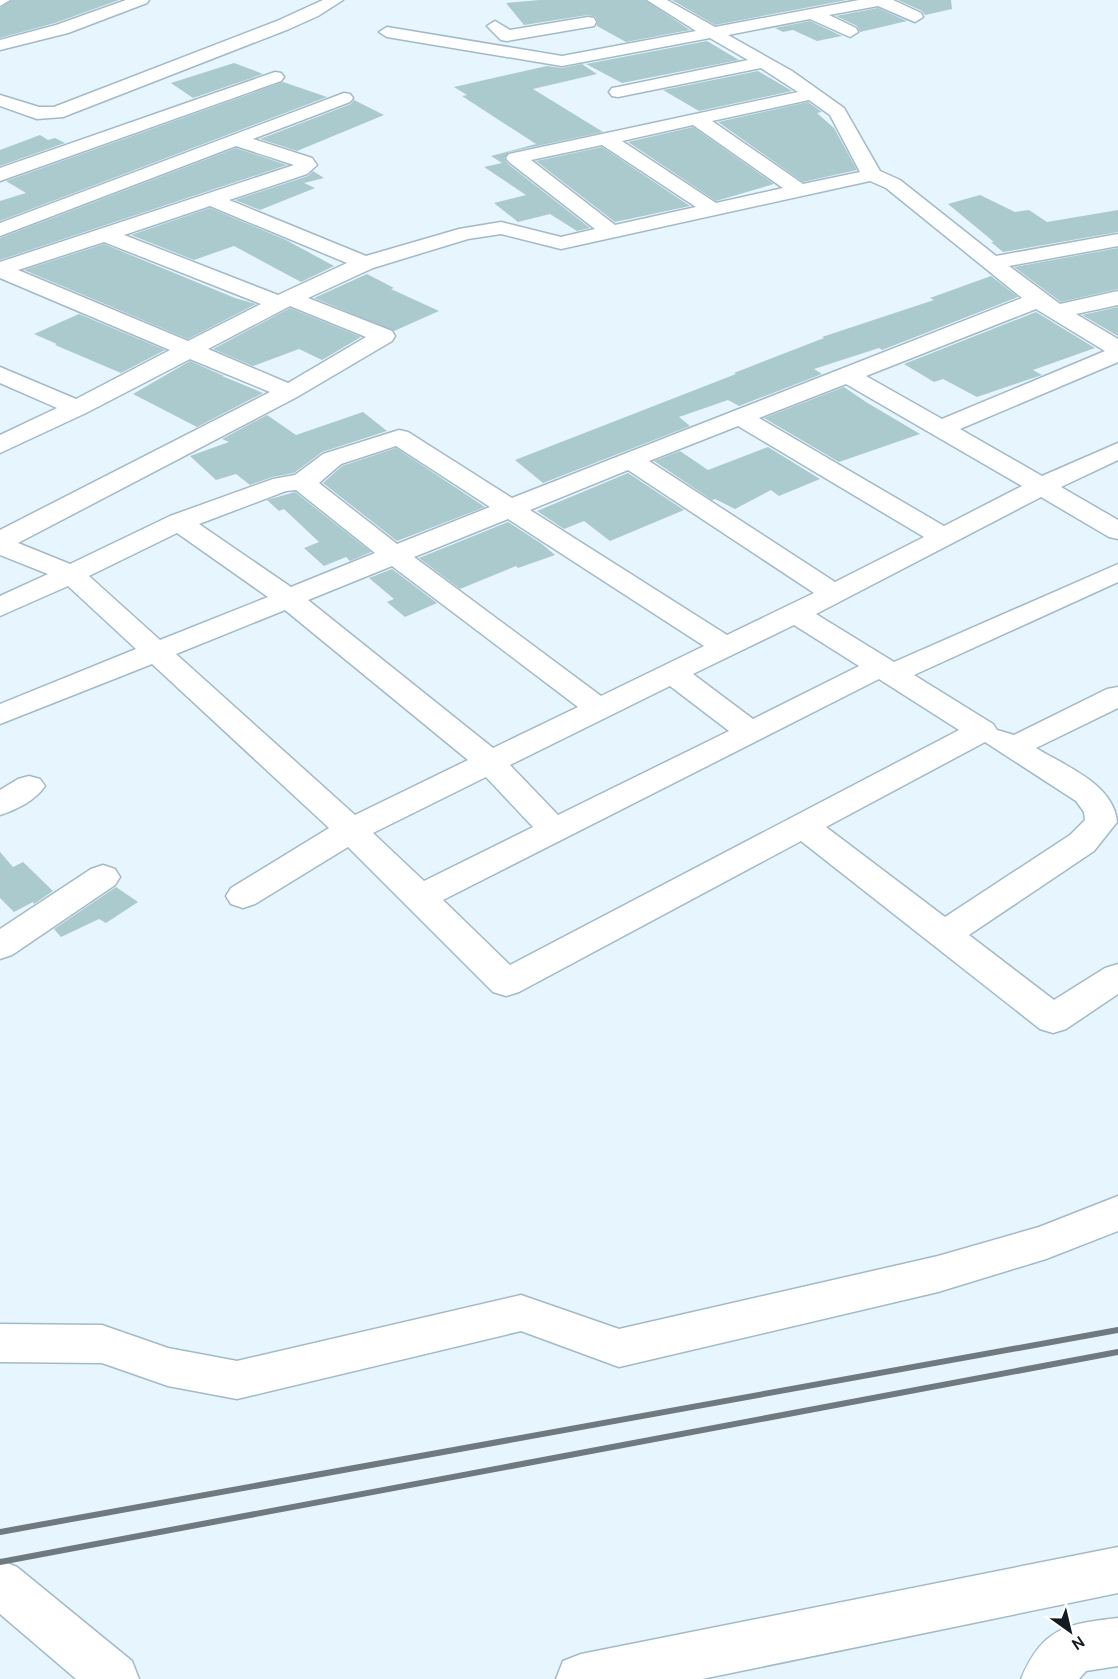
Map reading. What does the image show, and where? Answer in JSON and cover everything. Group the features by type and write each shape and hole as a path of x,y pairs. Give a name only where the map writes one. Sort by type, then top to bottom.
{"street":[{"path":"0,45 62,29 141,0"},
{"path":"0,100 37,113 56,113 283,26 312,14 335,0"},
{"path":"656,0 764,62 837,112 872,175"},
{"path":"387,32 562,61 882,0 915,17"},
{"path":"571,12 629,48"},
{"path":"813,14 850,32"},
{"path":"495,26 507,36 588,22"},
{"path":"568,60 588,73"},
{"path":"670,125 613,89 764,62"},
{"path":"0,175 275,77"},
{"path":"200,82 297,116"},
{"path":"611,232 516,158 813,94"},
{"path":"0,230 344,98"},
{"path":"696,119 800,191"},
{"path":"606,139 713,210"},
{"path":"0,269 300,170 307,165 305,162 236,140"},
{"path":"0,445 77,408 284,300 365,262 466,233 501,228 561,243 872,175 893,184 1047,306 1118,351"},
{"path":"209,199 365,262"},
{"path":"0,543 289,392 384,336 103,234"},
{"path":"992,263 1118,240"},
{"path":"0,269 289,392"},
{"path":"0,715 156,650 848,375 1047,306 1118,298"},
{"path":"940,428 1118,351"},
{"path":"0,374 77,408"},
{"path":"848,375 1118,531"},
{"path":"741,418 944,537"},
{"path":"0,607 179,522 282,484 302,482 332,459 399,437 513,508 726,647"},
{"path":"243,896 351,830 834,594 1041,486 1118,451"},
{"path":"630,460 834,594"},
{"path":"302,482 394,555 598,708"},
{"path":"179,522 288,598 490,762 554,830"},
{"path":"0,543 71,574 351,830 506,983 982,731"},
{"path":"419,898 751,732 886,671 1118,572"},
{"path":"795,613 1087,794 1100,810 1101,822 1082,843 944,935"},
{"path":"672,673 751,732"},
{"path":"1013,747 1110,709"},
{"path":"0,804 29,786"},
{"path":"803,826 1053,1019 1118,977"},
{"path":"0,946 103,878"},
{"path":"0,1343 102,1344 168,1367 237,1380 521,1313 619,1348 938,1274 1046,1242 1118,1213"},
{"path":"581,1679 1118,1570"},
{"path":"0,1583 114,1679"},
{"path":"1046,1679 1073,1648 1118,1642"}],"building":[{"path":"12,0 119,0 55,23 0,38 0,8"},
{"path":"540,0 645,0 690,30 626,42 597,26 596,17 588,15 524,25 506,3"},
{"path":"672,0 847,0 715,25"},
{"path":"898,0 951,0 952,9 925,15 922,11"},
{"path":"878,8 907,21 860,32 857,26 836,16"},
{"path":"810,21 842,36 817,41 793,30 783,32 775,28"},
{"path":"707,41 739,60 622,83 586,64"},
{"path":"234,63 263,74 193,98 171,83"},
{"path":"582,64 597,74 533,89 603,132 509,152 504,158 508,164 590,228 577,231 550,214 518,222 494,203 526,195 484,167 502,163 491,156 536,144 462,96 467,95 454,87 547,66 562,68"},
{"path":"758,71 792,91 699,111 663,90"},
{"path":"283,82 327,97 0,221 0,201 26,193 6,181"},
{"path":"354,100 384,115 297,151 260,139 351,104"},
{"path":"808,102 822,112 817,113 834,128 857,170 803,182 718,122"},
{"path":"693,127 774,184 716,201 628,142"},
{"path":"40,135 48,140 55,138 65,143 0,166 0,150"},
{"path":"602,147 690,206 615,222 536,161"},
{"path":"236,148 287,165 0,260 0,238"},
{"path":"313,171 324,178 304,183 315,188 260,210 235,200 308,176"},
{"path":"980,195 1015,212 1029,210 1047,222 1118,210 1118,232 1003,252 948,204"},
{"path":"210,208 286,240 334,266 301,282 234,246 194,260 131,235"},
{"path":"104,244 235,298 256,304 188,339 24,270"},
{"path":"1118,248 1118,289 1061,302 1014,267"},
{"path":"367,274 394,288 391,289 439,311 394,331 314,298"},
{"path":"991,276 1018,297 882,350 879,348 814,369 822,374 739,406 728,400 679,417 690,426 543,483 515,460 736,374 734,373 824,338 822,337 934,300 930,298"},
{"path":"1118,307 1118,336 1082,315"},
{"path":"290,308 361,337 322,360 299,349 253,366 213,349"},
{"path":"1036,312 1095,348 1033,370 1042,375 977,397 943,379 934,382 904,364"},
{"path":"79,314 165,350 121,373 34,334"},
{"path":"190,361 263,393 197,427 133,394"},
{"path":"844,387 920,434 839,462 764,418"},
{"path":"363,412 387,431 322,452 294,473 272,477 250,485 236,474 216,480 190,456 229,442 222,439 267,415 296,435"},
{"path":"768,447 820,479 779,496 771,490 735,509 715,499 712,500 654,461 680,451 708,470"},
{"path":"396,448 485,507 397,541 323,483 342,466"},
{"path":"628,473 684,510 610,541 584,521 564,529 537,511"},
{"path":"295,492 371,552 350,561 346,557 324,566 304,548 319,542 284,509 279,511 267,500"},
{"path":"508,522 555,555 518,568 516,566 460,589 419,558"},
{"path":"392,569 437,603 405,617 387,602 394,599 369,578"},
{"path":"0,852 13,867 23,862 53,891 34,904 33,902 14,912 0,898"},
{"path":"116,887 138,902 106,923 99,919 61,937 54,929"}],"railway":[{"path":"0,1532 1118,1330"},
{"path":"0,1562 1118,1352"}]}
